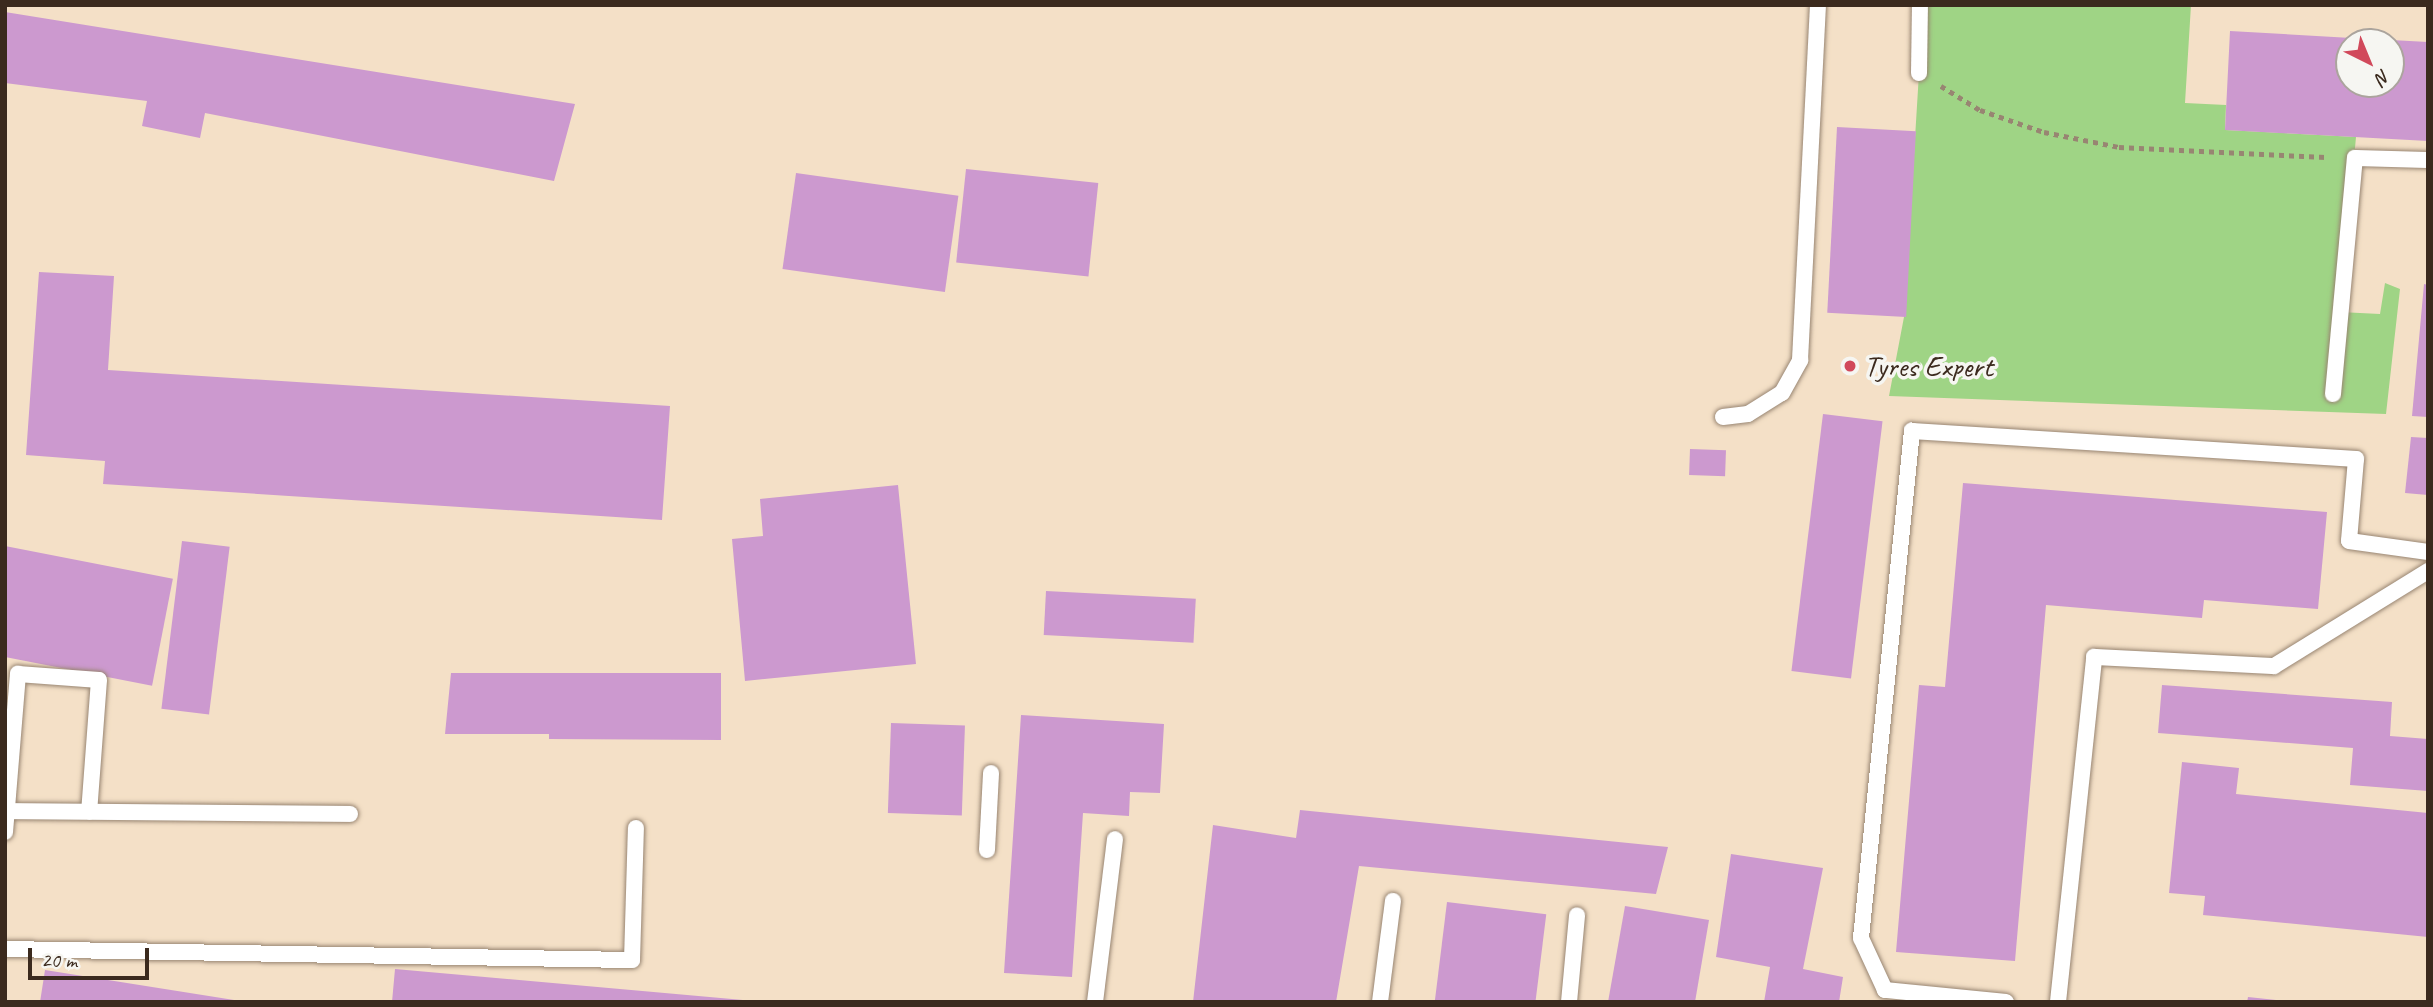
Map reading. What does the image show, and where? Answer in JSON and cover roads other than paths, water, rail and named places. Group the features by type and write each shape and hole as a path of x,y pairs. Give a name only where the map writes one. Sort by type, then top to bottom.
{"lane":[{"path":"1723,417 1748,414 1782,393 1800,360 1818,5"},
{"path":"1919,73 1920,5"},
{"path":"2333,394 2355,158 2428,160"},
{"path":"2006,1002 1885,990 1861,939 1912,431 2356,459 2349,541 2428,552"},
{"path":"2058,1002 2094,657 2274,667 2428,571"},
{"path":"5,832 18,674 99,680 89,811"},
{"path":"986,849 991,773"},
{"path":"6,811 350,814"},
{"path":"5,948 632,960 636,828"},
{"path":"1095,1002 1115,839"},
{"path":"1380,1002 1394,901"},
{"path":"1569,1002 1577,915"}],"place":[{"name":"Tyres Expert","path":"1850,366"}]}
